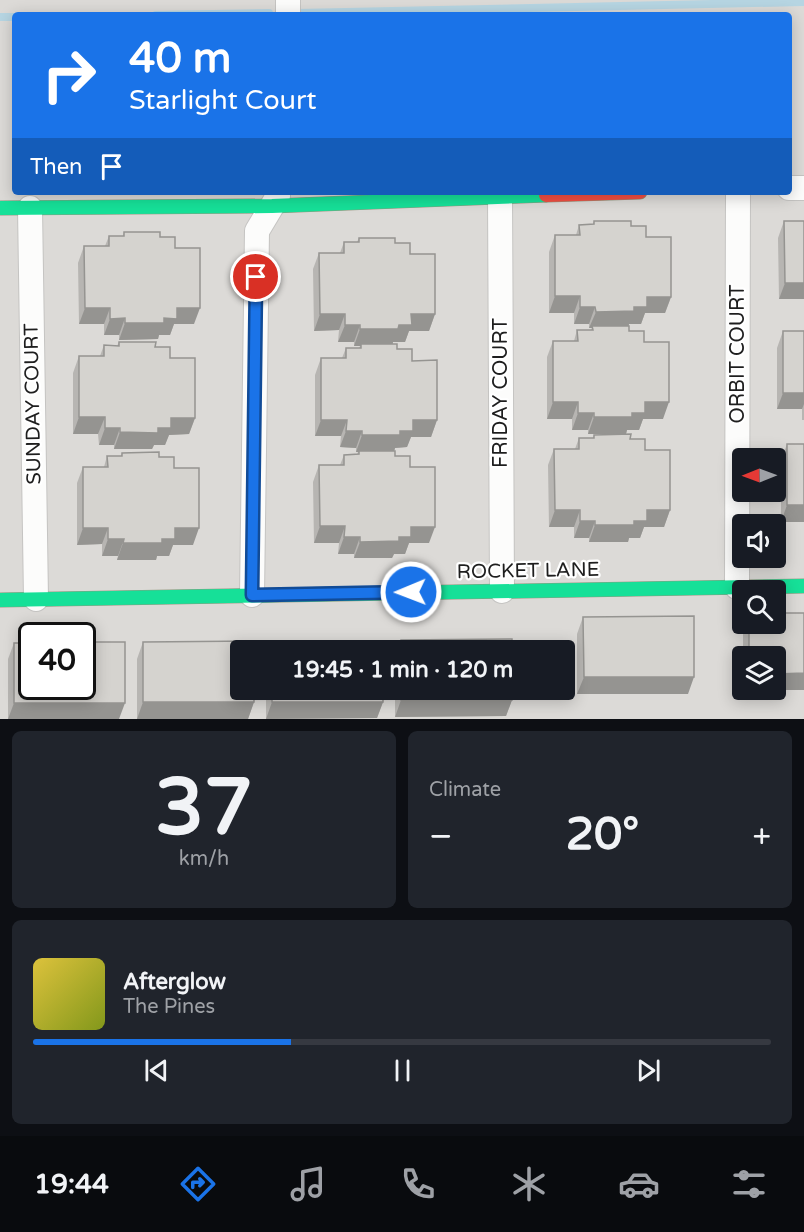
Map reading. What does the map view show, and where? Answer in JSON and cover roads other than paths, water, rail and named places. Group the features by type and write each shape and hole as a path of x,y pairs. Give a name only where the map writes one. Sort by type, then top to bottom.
{"street":[{"path":"0,208 276,199 535,195"},
{"name":"ORBIT COURT","path":"737,580 738,195"},
{"name":"FRIDAY COURT","path":"500,196 502,591"},
{"path":"252,595 256,231 276,199"},
{"name":"SUNDAY COURT","path":"30,208 36,599"},
{"name":"ROCKET LANE","path":"786,586 804,586"},
{"name":"ROCKET LANE","path":"0,600 732,587"}],"waterway":[{"path":"344,12 804,2"},
{"path":"0,17 12,17"}]}
